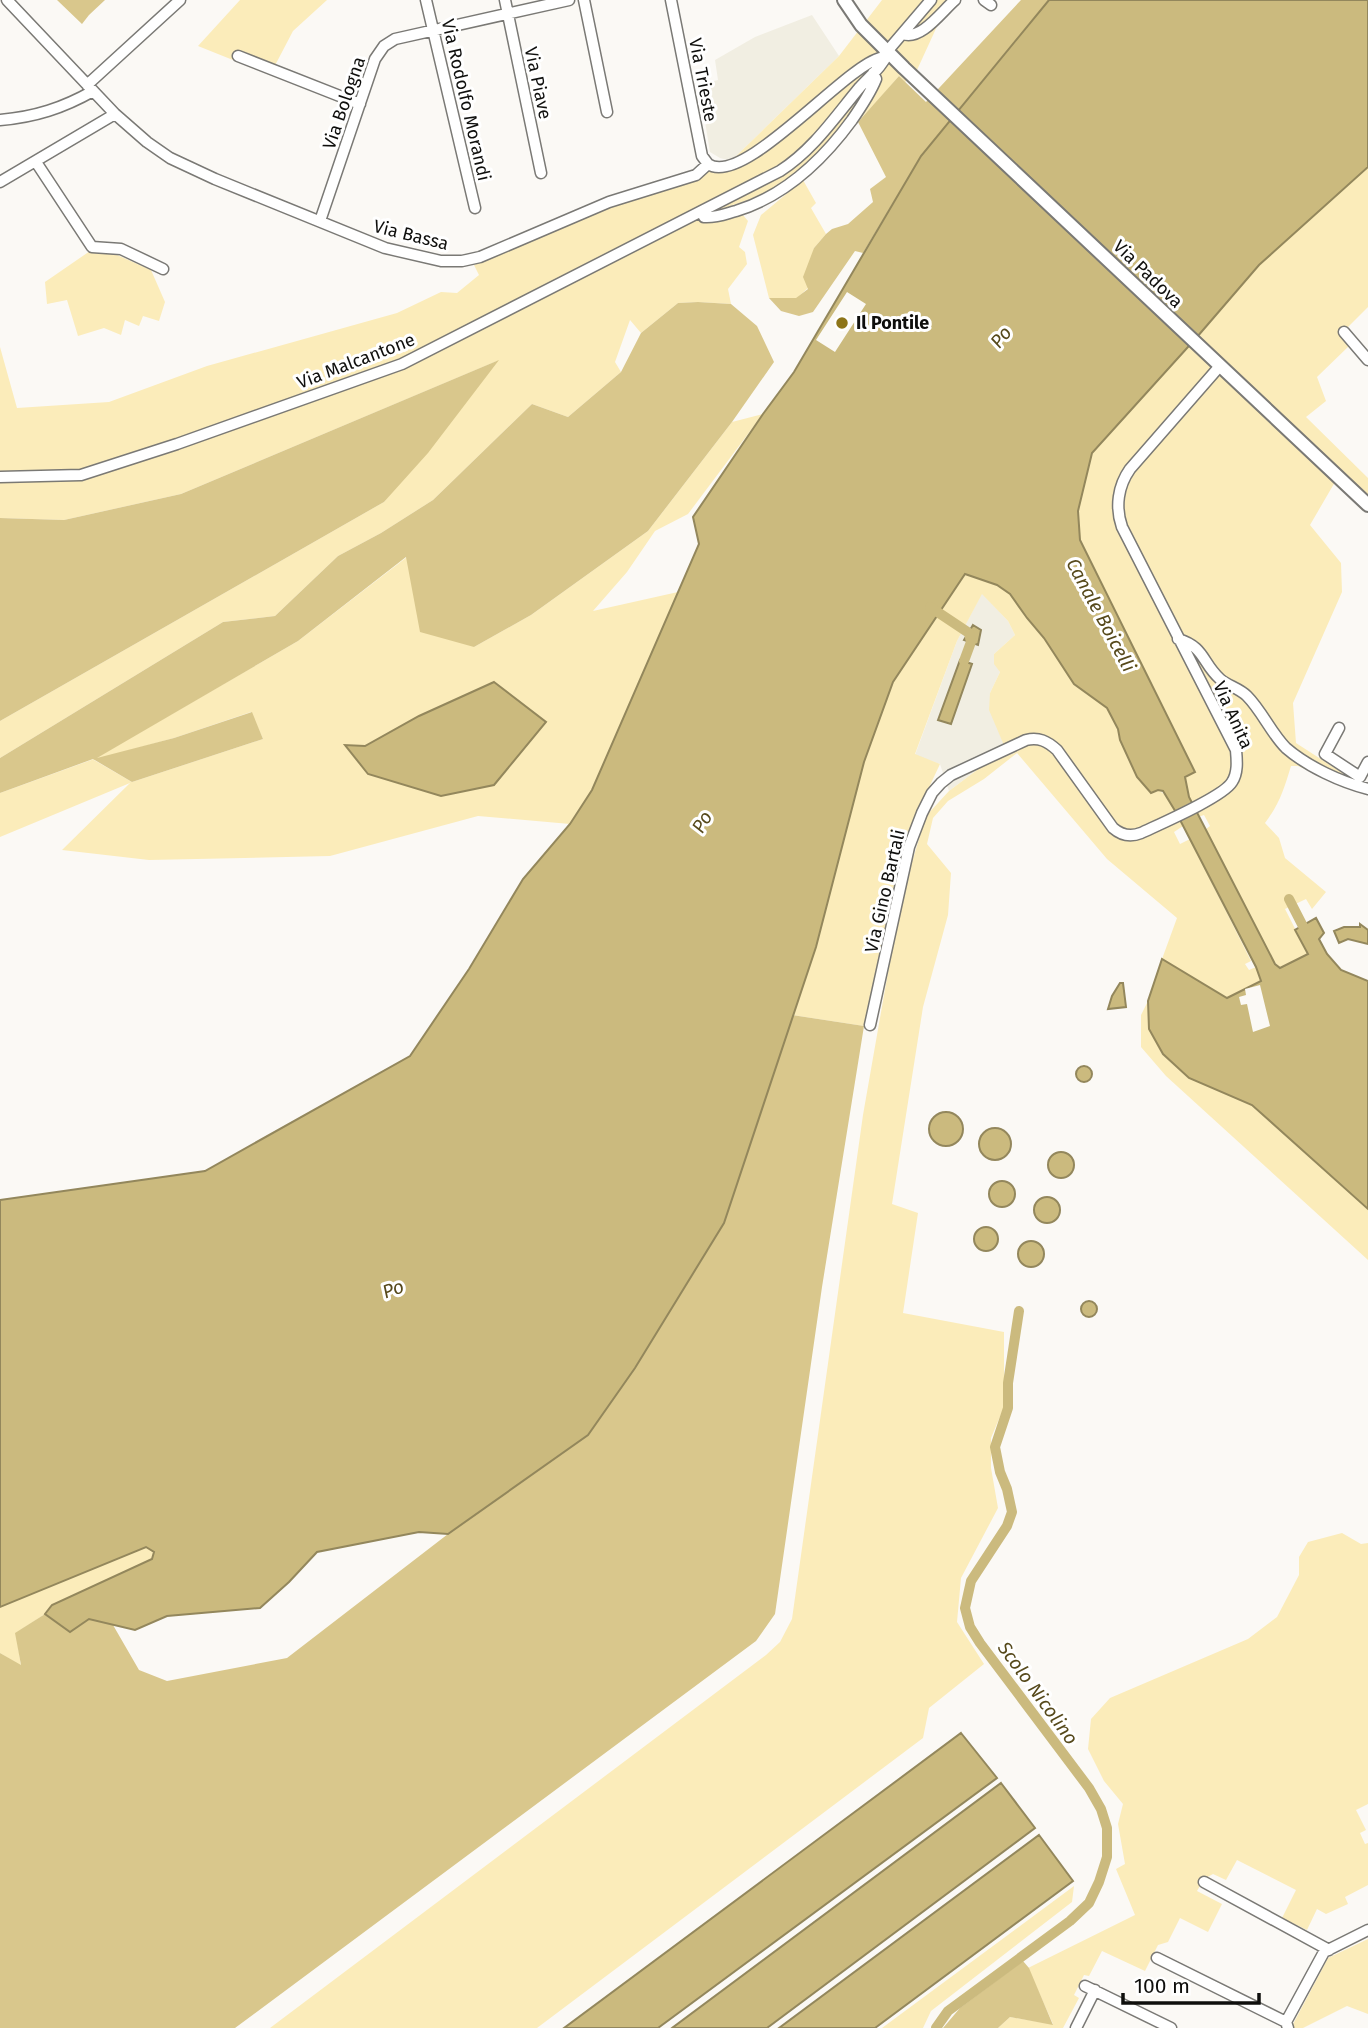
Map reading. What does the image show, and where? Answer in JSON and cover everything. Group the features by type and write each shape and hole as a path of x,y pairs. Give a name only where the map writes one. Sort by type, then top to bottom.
{"main road":[{"name":"Via Padova","path":"844,0 884,55 904,68 1368,505"}],"street":[{"name":"Via Bassa","path":"7,0 115,114 170,158 215,180 396,251 440,261 468,260 494,251 609,202 696,175 708,164 714,168 736,164 786,130 862,66 884,55"},
{"path":"0,120 48,112 69,104 90,88 180,0"},
{"name":"Via Rodolfo Morandi","path":"426,0 475,208"},
{"name":"Via Piave","path":"505,0 541,173"},
{"name":"Via Bologna","path":"320,222 375,59 384,46 394,39 569,0"},
{"path":"583,0 607,112"},
{"name":"Via Trieste","path":"671,0 702,156 708,164"},
{"path":"862,66 866,66 873,73 884,61 884,55 931,0"},
{"path":"903,34 909,37 918,34 955,0"},
{"path":"238,57 360,104"},
{"name":"Via Malcantone","path":"0,477 81,475 402,364 769,177 793,162 811,146 873,73 876,79 863,103 840,136 806,172 751,207 711,217 704,217 702,212"},
{"path":"839,85 855,81 861,86"},
{"path":"0,182 115,114"},
{"path":"36,162 92,247 121,248 163,268"},
{"path":"1344,332 1368,360"},
{"name":"Via Anita","path":"951,775 1034,738 1049,742 1118,832 1137,835 1225,790 1231,784 1237,759 1236,750 1122,527 1119,514 1119,494 1130,469 1219,367"},
{"path":"1178,639 1191,643 1218,678 1248,697 1285,747 1312,765 1357,781"},
{"path":"1339,728 1325,754 1368,789"},
{"path":"1357,781 1368,762"},
{"name":"Via Gino Bartali","path":"870,1025 909,847 932,793 951,775"},
{"path":"1204,1882 1329,1950"},
{"path":"1157,1958 1287,2025 1324,1952 1368,1930"},
{"path":"1076,2028 1090,1988 1171,2028"}],"shaded area":[{"path":"57,0 105,0 82,24"},
{"path":"240,0 327,0 293,31 270,75 198,46"},
{"path":"882,0 956,0 939,22 917,70 905,82 899,76 856,124 824,153 771,190 701,218 743,215 748,221 739,247 745,252 747,264 728,289 731,304 678,303 641,333 630,320 615,362 621,372 568,417 532,404 433,500 338,556 275,616 223,622 0,758 0,721 384,502 497,361 181,494 64,520 0,518 0,347 17,408 109,402 207,366 397,313 441,292 457,293 479,275 474,265 572,222 731,161 839,56"},
{"path":"1021,0 1049,0 921,156 863,253 855,251 813,312 799,316 781,311 769,298 796,298 808,289 803,277 814,248 832,229 848,224 873,202 870,189 886,177 858,122 899,76 926,102"},
{"path":"812,15 839,56 731,161 710,152 699,85 718,80 715,60 755,37"},
{"path":"1368,167 1368,307 1342,333 1350,345 1317,377 1326,401 1306,417 1368,478 1368,504 1342,470 1310,525 1341,563 1342,592 1293,703 1296,743 1347,776 1346,778 1321,766 1317,774 1291,766 1281,796 1265,823 1279,838 1285,858 1326,892 1312,909 1306,899 1285,909 1308,954 1280,968 1272,959 1206,829 1210,826 1204,815 1198,817 1189,797 1185,777 1194,771 1080,540 1078,511 1092,453 1259,265"},
{"path":"803,180 816,203 811,208 826,234 814,248 808,288 797,298 769,298 753,235 761,215"},
{"path":"90,251 115,254 151,270 165,302 159,321 143,316 139,326 125,320 121,335 104,328 78,336 67,300 47,304 45,282"},
{"path":"678,303 731,304 757,326 774,362 732,422 648,531 531,615 474,647 420,632 406,557 298,641 97,758 174,738 252,712 263,739 132,782 93,759 0,793 0,758 223,622 275,616 338,556 433,500 532,404 568,417 621,372 641,333"},
{"path":"499,360 428,453 384,502 0,721 0,518 64,520 181,494"},
{"path":"763,414 688,514 655,531 627,572 593,611 678,592 592,790 570,824 478,816 330,856 149,860 62,850 130,783 0,837 0,793 94,759 298,641 407,557 474,647 531,615 648,531 732,422","holes":["494,682 546,722 494,785 345,746 365,746 419,716","251,712 263,739 132,782 94,760 174,738"]},
{"path":"965,574 997,585 1010,594 1044,638 1074,684 1107,708 1137,777 1151,793 1158,790 1173,806 1183,826 1174,832 1180,844 1190,839 1251,961 1245,964 1249,970 1256,967 1261,980 1227,998 1162,959 1177,918 1107,859 1017,753 984,779 948,801 933,818 927,844 951,873 948,915 923,1007 892,1204 918,1213 903,1313 1004,1332 1004,1407 991,1438 991,1468 998,1508 961,1578 957,1622 984,1664 929,1708 923,1738 537,2028 270,2028 766,1655 780,1642 792,1619 863,1115 901,898 926,816 949,791 989,761 1015,753 1006,750 989,710 990,693 1000,672 994,664 994,654 1015,635 1008,621 982,594 957,641 915,754 940,764 903,843 864,1026 792,1015 816,947 864,762 893,682"},
{"path":"982,593 1008,621 1015,635 994,654 1000,672 990,693 1017,753 989,761 949,791 940,764 915,755 957,641"},
{"path":"1148,1001 1149,1029 1162,1054 1189,1078 1252,1105 1368,1209 1368,1260 1166,1076 1141,1047 1141,1015"},
{"path":"792,1015 864,1026 822,1287 775,1614 756,1641 235,2028 0,2028 0,1653 21,1665 15,1633 45,1614 70,1632 89,1619 113,1625 139,1670 167,1681 287,1658 448,1534 588,1435 635,1368 724,1223"},
{"path":"1342,1533 1361,1544 1368,1543 1368,1804 1356,1810 1366,1830 1360,1833 1365,1844 1368,1843 1368,1885 1345,1897 1348,1904 1326,1914 1317,1909 1307,1930 1282,1918 1296,1890 1237,1860 1226,1880 1213,1874 1204,1879 1197,1891 1222,1904 1208,1932 1180,1918 1168,1942 1158,1945 1145,1971 1102,1951 1089,1976 1084,1975 1074,1995 1079,1998 1063,2028 998,2028 1010,2017 1053,2024 1028,1968 1135,1915 1116,1869 1125,1864 1118,1824 1123,1804 1104,1781 1088,1749 1091,1719 1110,1698 1248,1639 1277,1617 1299,1575 1299,1557 1308,1542"},
{"path":"146,1547 154,1552 152,1559 52,1605 45,1614 16,1633 21,1666 0,1653 0,1607"},
{"path":"1074,1886 1072,1902 931,2011 923,2028 882,2028"},
{"path":"1368,1939 1368,2014 1347,2006 1303,2028 1293,2028 1328,1958"},
{"path":"1023,1961 1029,1968 1053,2025 1010,2017 998,2028 943,2028 960,2008"}],"water":[{"path":"1049,0 1368,0 1368,167 1259,265 1092,453 1078,511 1080,540 1195,772 1185,777 1189,797 1275,964 1280,968 1308,954 1295,930 1316,918 1324,933 1319,939 1327,954 1341,970 1368,981 1368,1209 1252,1105 1189,1078 1163,1054 1149,1029 1148,1001 1162,959 1227,998 1261,981 1256,967 1163,791 1151,793 1137,777 1107,708 1074,684 1044,638 1010,594 997,585 965,574 893,682 864,762 816,947 724,1223 635,1368 588,1435 448,1534 419,1532 317,1552 260,1608 167,1616 135,1630 89,1619 70,1632 45,1614 52,1605 152,1559 154,1552 146,1547 0,1607 0,1200 205,1171 410,1056 469,969 523,879 570,824 592,790 699,544 693,517 794,372 921,156"},
{"path":"973,625 981,630 978,645 964,640"},
{"path":"960,660 972,664 951,724 938,720"},
{"path":"494,682 546,722 494,785 441,796 368,774 345,745 365,746 419,716"},
{"path":"1360,924 1368,930 1368,944 1348,939 1339,943 1334,931 1344,927 1360,927"},
{"path":"1120,983 1123,983 1126,1007 1108,1009 1112,996"},
{"path":"1084,1066 1090,1068 1090,1080 1084,1082 1078,1080 1076,1074 1078,1068"},
{"path":"946,1112 958,1117 963,1129 958,1141 946,1146 934,1141 929,1129 934,1117"},
{"path":"995,1128 1006,1133 1011,1144 1006,1155 995,1160 984,1155 979,1144 984,1133"},
{"path":"1061,1152 1070,1156 1074,1165 1070,1174 1061,1178 1052,1174 1048,1165 1052,1156"},
{"path":"1002,1181 1011,1185 1015,1194 1011,1203 1002,1207 993,1203 989,1194 993,1185"},
{"path":"1047,1197 1056,1201 1060,1210 1056,1219 1047,1223 1038,1219 1034,1210 1038,1201"},
{"path":"981,1227 991,1227 998,1234 998,1244 991,1251 981,1251 974,1244 974,1234"},
{"path":"1031,1241 1040,1245 1044,1254 1040,1263 1031,1267 1022,1263 1018,1254 1022,1245"},
{"path":"1089,1301 1095,1303 1095,1315 1089,1317 1083,1315 1081,1309 1083,1303"},
{"path":"961,1733 997,1778 658,2028 564,2028"},
{"path":"1001,1783 1035,1828 767,2028 672,2028"},
{"path":"1039,1835 1073,1881 875,2028 779,2028"}],"pier":[{"path":"847,292 866,304 835,352 816,340"},
{"path":"1260,985 1270,1026 1253,1032 1247,1004 1241,1005 1239,997 1246,995 1245,989"}],"waterway":[{"path":"930,607 969,633 971,642 964,661"},
{"path":"1289,899 1308,936"},
{"name":"Scolo Nicolino","path":"936,2028 948,2011 1070,1921 1089,1903 1107,1857 1107,1828 1101,1809 1089,1788 980,1643 970,1627 965,1608 971,1581 1007,1526 1012,1512 995,1447 1008,1408 1008,1383 1019,1311"}],"place":[{"name":"Il Pontile","path":"842,323"}],"water label":[{"name":"Po","path":"1001,337"},
{"name":"Canale Boicelli","path":"1101,615"},
{"name":"Po","path":"702,822"},
{"name":"Po","path":"393,1289"}]}
